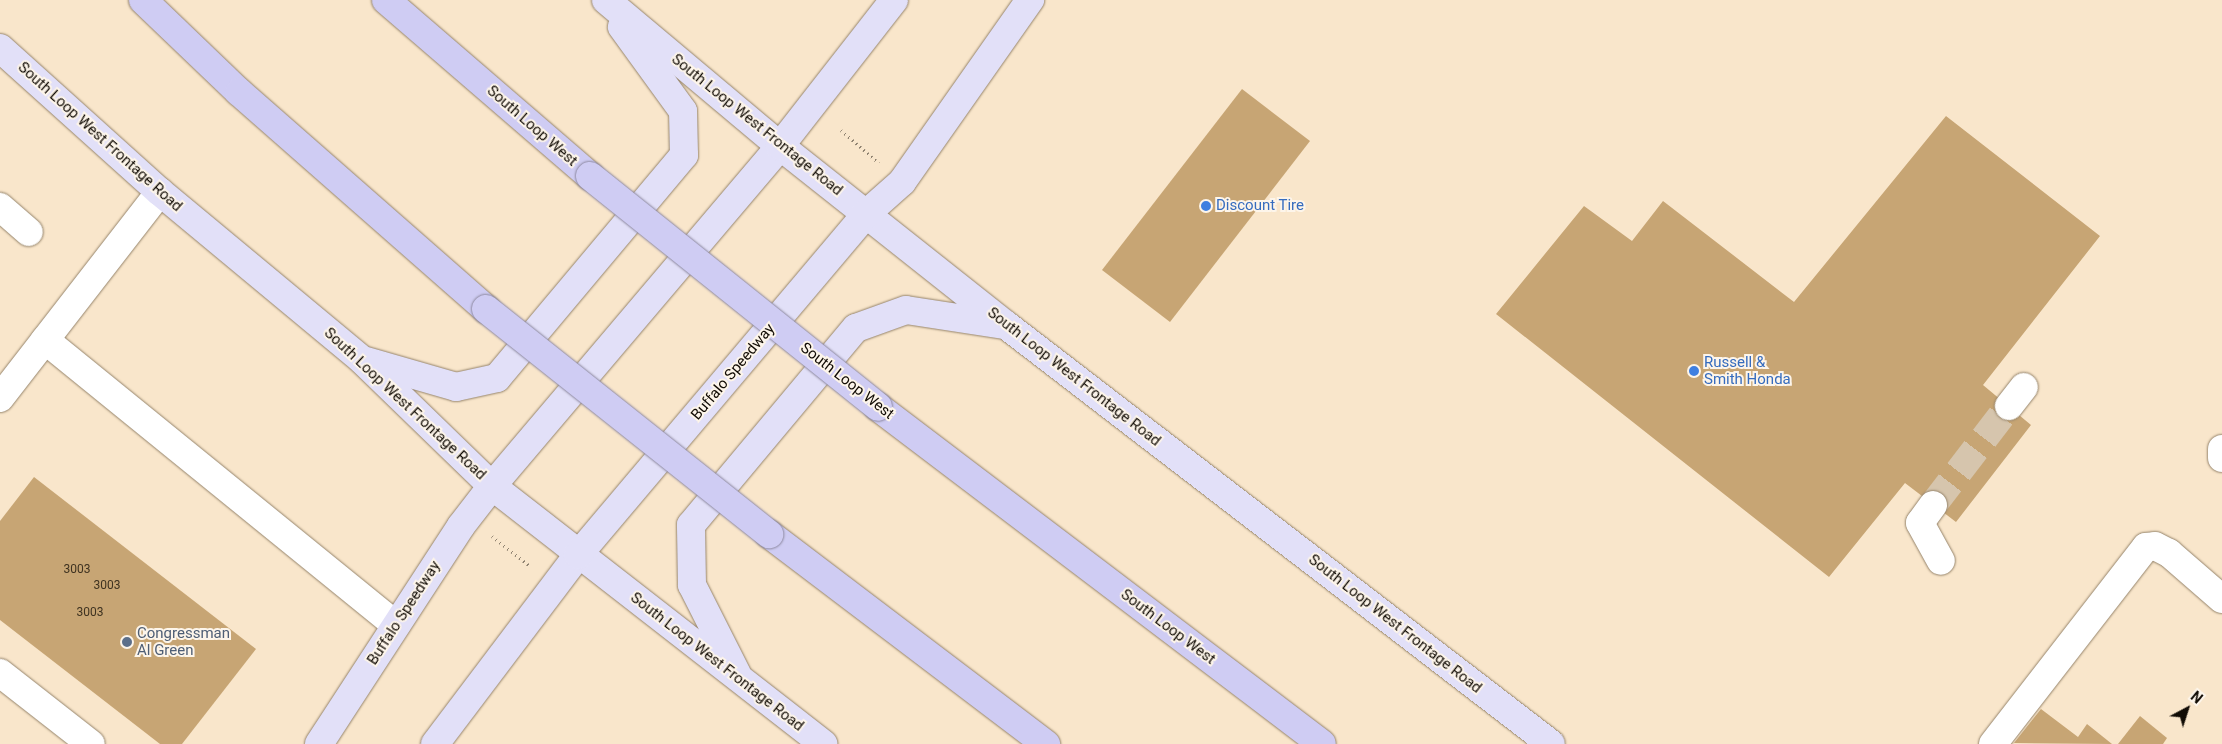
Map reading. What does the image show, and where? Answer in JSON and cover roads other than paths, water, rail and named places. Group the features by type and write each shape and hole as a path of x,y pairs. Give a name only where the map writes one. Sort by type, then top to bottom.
{"highway":[{"path":"143,0 240,92 486,309 769,534 1046,744"},
{"name":"South Loop West","path":"386,0 590,176 878,407 1322,744"}],"main road":[{"name":"South Loop West Frontage Road","path":"604,0 780,146 1006,325 1551,744"},
{"path":"362,360 456,387 497,378 684,155 683,111 604,0"},
{"name":"Buffalo Speedway","path":"319,744 396,625 492,486 780,146 894,0"},
{"name":"Buffalo Speedway","path":"435,744 578,555 866,214 902,182 1030,0"},
{"name":"South Loop West Frontage Road","path":"0,48 160,192 362,360 492,486 578,555 823,744"},
{"path":"740,680 692,586 691,525 856,328 906,310 1006,325"}],"lane":[{"path":"0,398 160,192"},
{"path":"0,207 29,232"},
{"path":"45,340 396,625"},
{"path":"2222,449 2222,458"},
{"path":"1933,505 1920,523 1941,561"},
{"path":"1994,744 2146,547 2155,546 2169,553 2218,589"},
{"path":"0,674 91,744"}],"tunnel":[{"path":"1933,505 2009,406"}],"place":[{"name":"Discount Tire","path":"1206,206"},
{"name":"Russell & Smith Honda","path":"1694,371"},
{"name":"Congressman Al Green","path":"127,642"}]}
